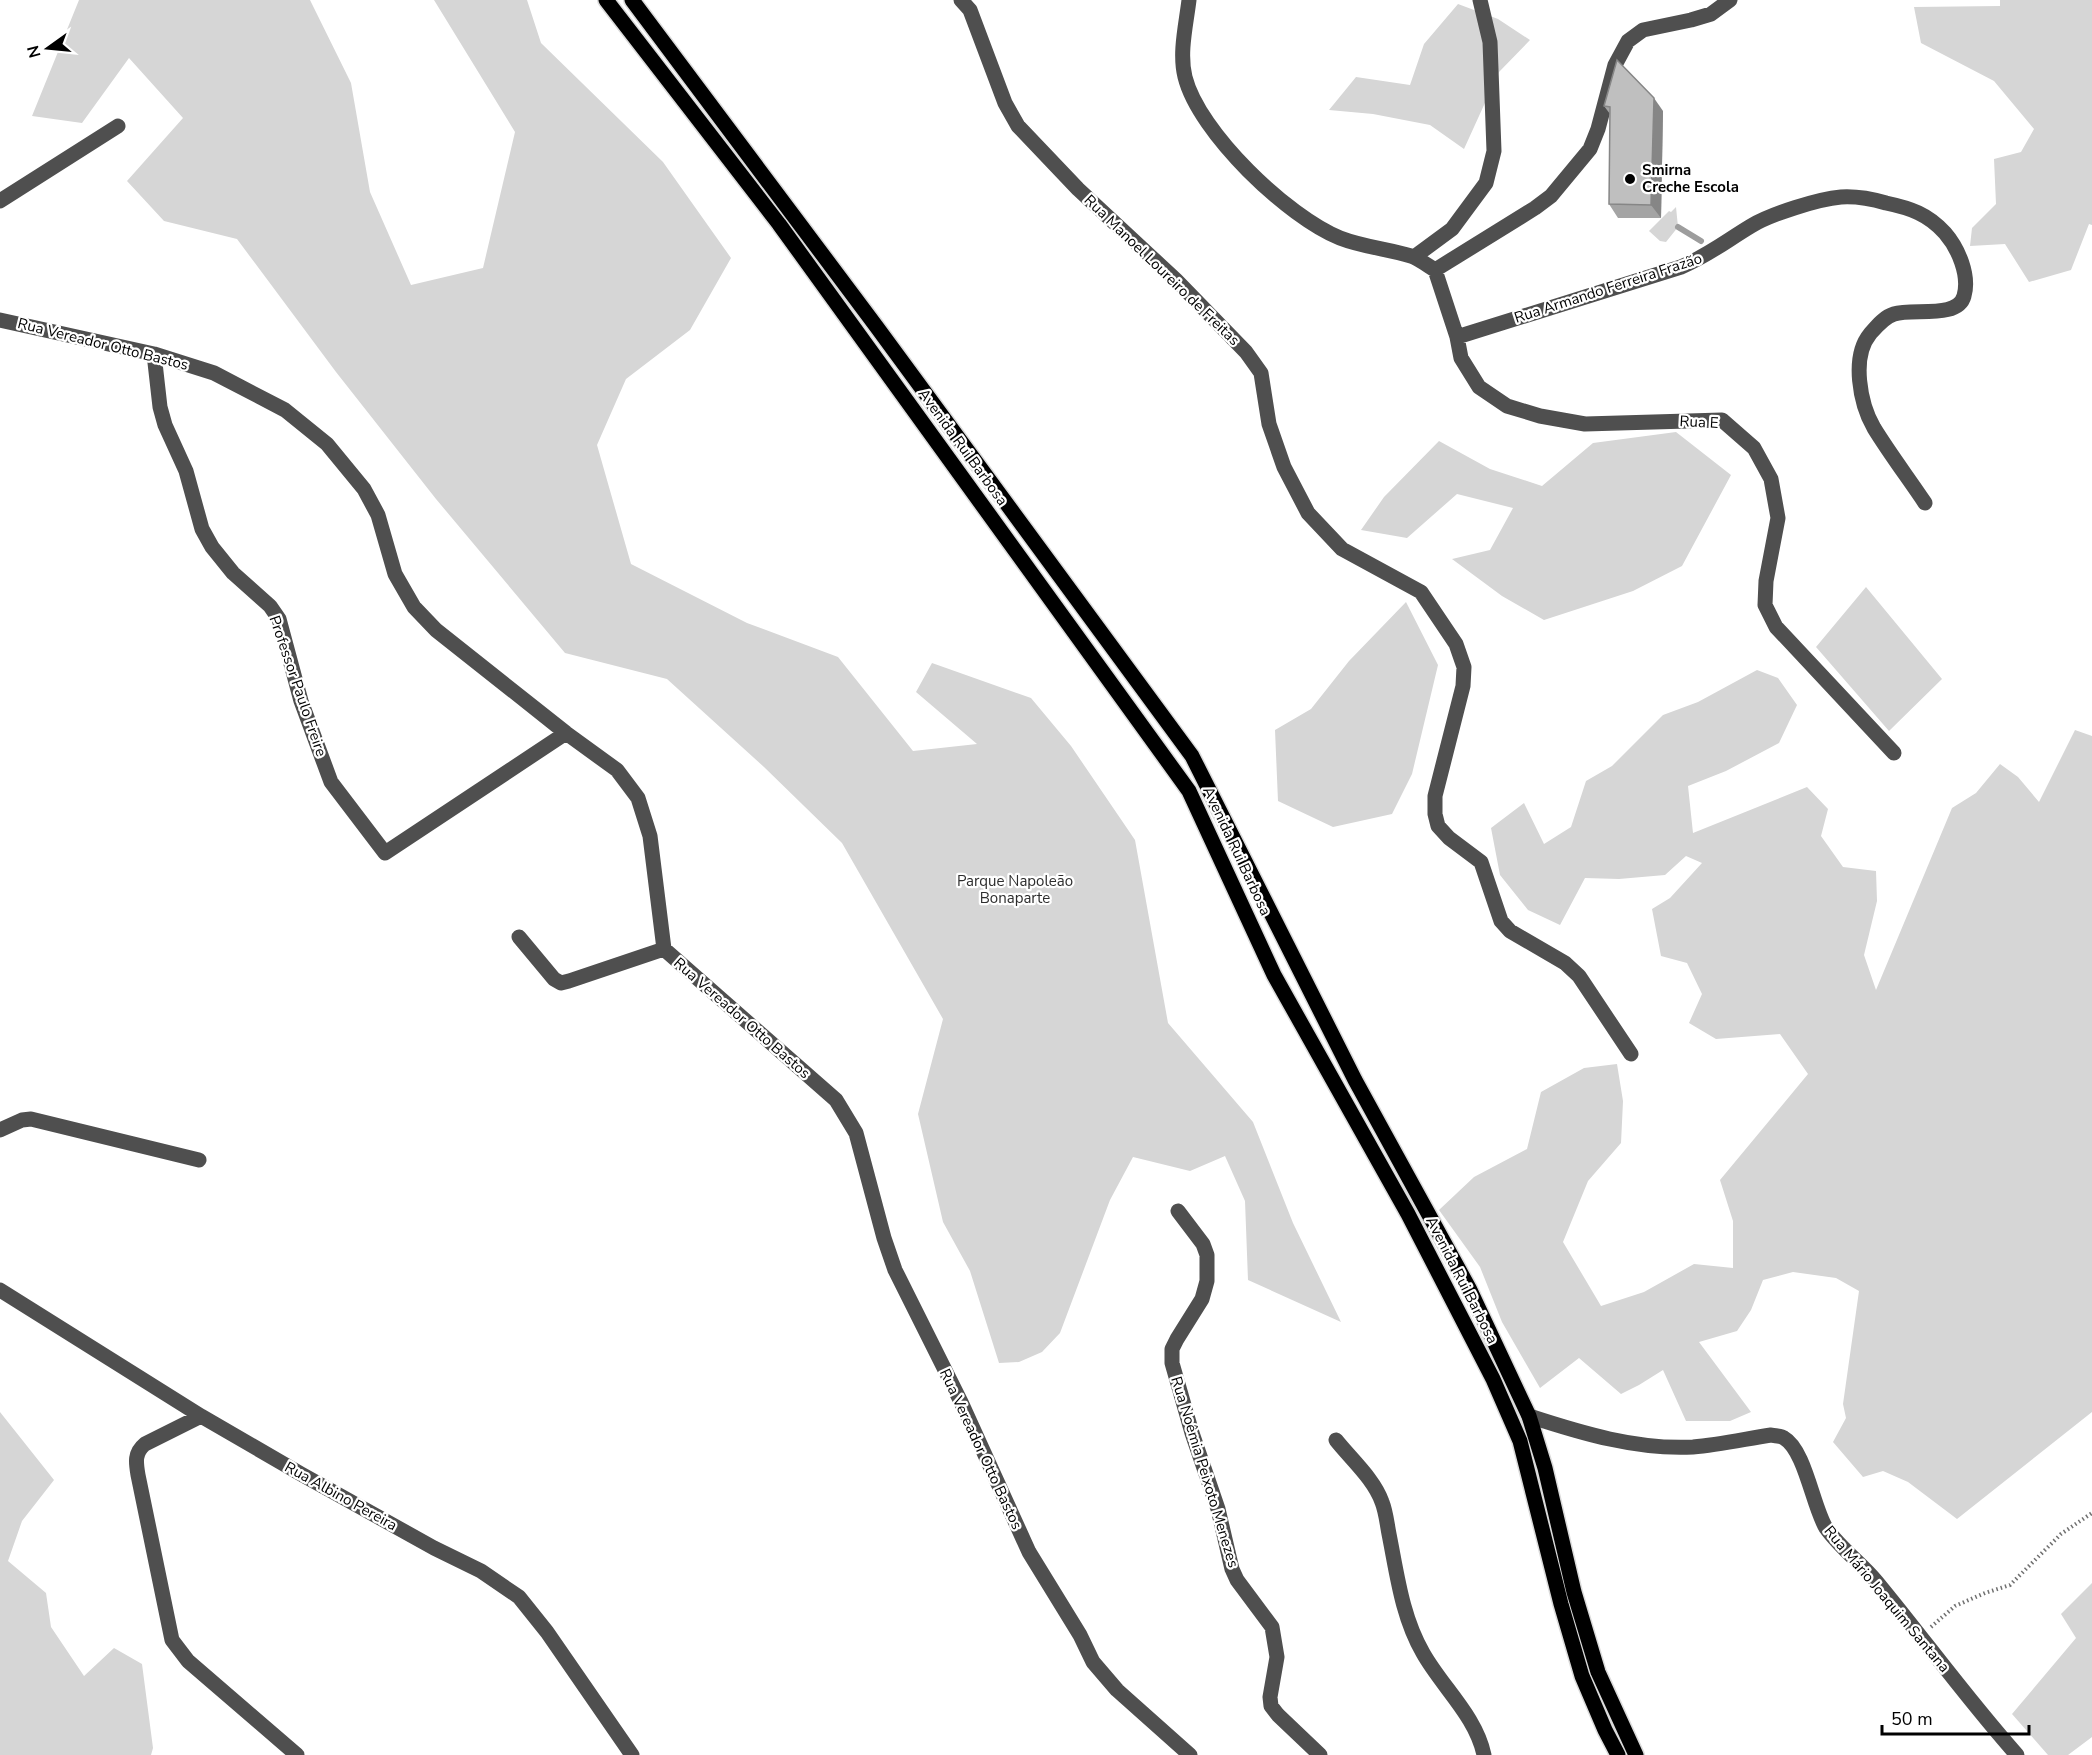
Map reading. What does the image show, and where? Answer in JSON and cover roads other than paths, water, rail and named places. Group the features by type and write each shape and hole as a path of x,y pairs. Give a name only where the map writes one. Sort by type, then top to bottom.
{"main road":[{"name":"Avenida Rui Barbosa","path":"606,0 786,233 1189,791 1274,975 1408,1214 1493,1379 1520,1441 1561,1604 1582,1676 1618,1755"},
{"name":"Avenida Rui Barbosa","path":"632,0 897,354 1192,756 1355,1080 1469,1288 1529,1416 1545,1468 1574,1592 1598,1672 1636,1755"}],"street":[{"name":"Rua Manoel Loureiro de Freitas","path":"961,0 970,10 1005,103 1018,126 1078,189 1176,280 1246,352 1261,373 1269,424 1284,467 1308,513 1342,549 1421,592 1456,644 1464,667 1463,686 1435,796 1438,826 1449,838 1481,862 1501,921 1510,931 1565,963 1579,976 1631,1054"},
{"path":"1189,0 1183,49 1185,76 1189,91 1202,117 1261,184 1303,218 1341,238 1414,257 1435,270 1551,196 1590,149 1598,129 1615,65 1628,41 1643,30 1711,14 1730,0"},
{"path":"1414,257 1452,229 1486,183 1494,151 1494,141 1490,42 1480,0"},
{"path":"0,201 118,126"},
{"name":"Rua Armando Ferreira Frazão","path":"1457,337 1689,264 1704,258 1752,225 1781,212 1841,197 1867,198 1915,210 1936,223 1955,245 1965,279 1964,297 1957,306 1946,311 1917,310 1893,314 1879,323 1867,338 1859,358 1859,384 1873,426 1925,504"},
{"name":"Rua E","path":"1435,270 1457,337 1461,357 1479,387 1507,406 1540,416 1585,424 1722,420 1754,448 1771,479 1778,518 1766,581 1766,605 1769,613 1776,627 1806,661 1894,753"},
{"name":"Rua Vereador Otto Bastos","path":"0,320 154,354 214,373 285,410 327,444 364,489 378,515 395,574 414,607 436,630 566,733 617,770 638,798 650,836 664,950 836,1100 856,1133 884,1238 895,1270 961,1402 1029,1552 1080,1635 1093,1662 1117,1690 1190,1755"},
{"name":"Professor Paulo Freire","path":"154,354 160,407 165,425 186,471 201,529 233,573 270,606 279,619 301,701 331,782 386,853 566,733"},
{"path":"519,937 554,979 561,982 664,950"},
{"path":"0,1130 22,1120 32,1119 199,1160"},
{"name":"Rua Noêmia Peixoto Menezes","path":"1178,1211 1203,1244 1207,1255 1207,1281 1202,1299 1172,1349 1172,1363 1192,1433 1218,1509 1232,1569 1237,1580 1272,1627 1277,1657 1270,1697 1271,1706 1320,1755"},
{"name":"Rua Albino Pereira","path":"0,1290 201,1416 311,1480 434,1548 481,1571 519,1597 547,1632 632,1755"},
{"path":"201,1416 145,1444 138,1450 136,1459 172,1640 188,1661 297,1755"},
{"name":"Rua Mário Joaquim Santana","path":"1529,1416 1576,1431 1662,1447 1694,1447 1771,1435 1783,1437 1792,1444 1827,1530 1874,1579 1978,1711 2017,1755"},
{"path":"1336,1440 1372,1484 1382,1502 1400,1591 1410,1626 1423,1653 1468,1719 1482,1745 1484,1755"}],"waterway":[{"path":"1678,227 1701,241"}],"place":[{"name":"Smirna Creche Escola","path":"1630,179"}],"park label":[{"name":"Parque Napoleão Bonaparte","path":"1015,890"}]}
